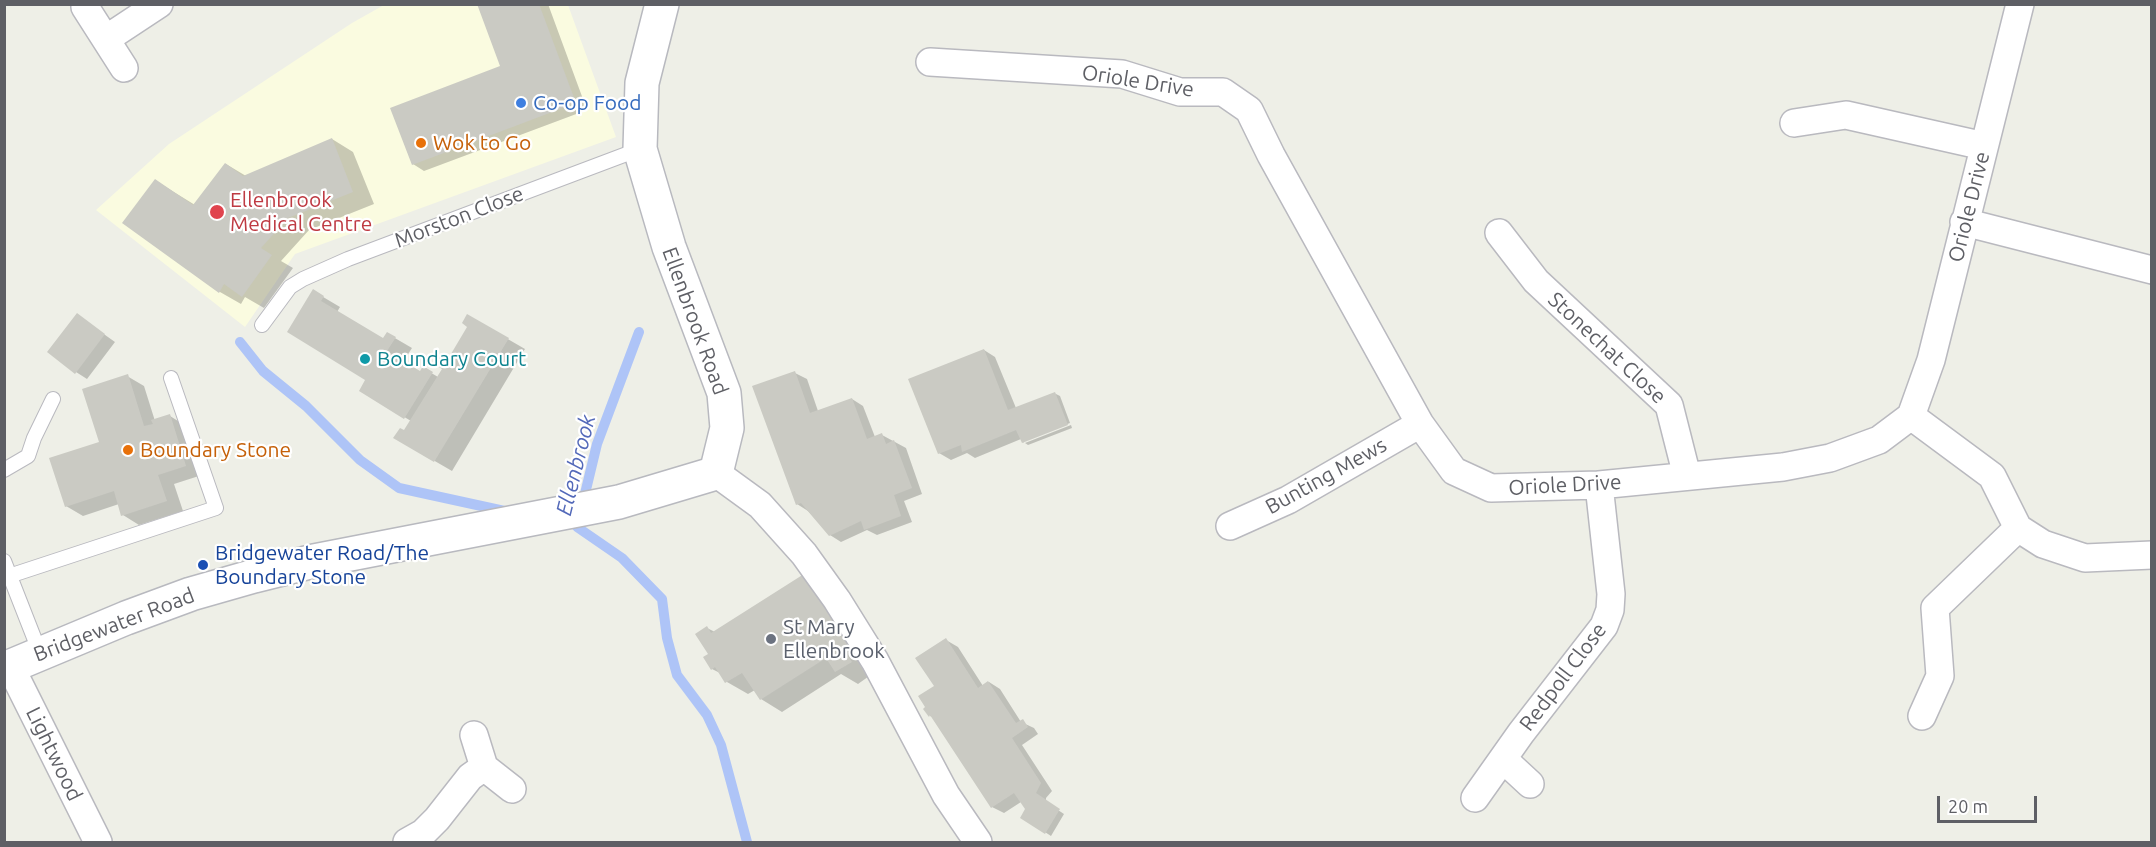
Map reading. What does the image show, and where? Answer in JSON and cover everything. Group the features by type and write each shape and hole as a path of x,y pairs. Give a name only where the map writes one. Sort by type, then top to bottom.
{"street":[{"path":"106,39 159,4"},
{"name":"Ellenbrook Road","path":"662,4 642,83 640,149 669,247 724,393 727,428 716,473"},
{"name":"Oriole Drive","path":"930,62 1122,74 1180,92 1223,92 1249,110 1270,155 1420,424 1454,471 1491,488 1599,485 1783,467 1830,458 1879,440 1911,416 1931,360 2020,4"},
{"path":"85,7 124,68"},
{"path":"1794,123 1846,115 1984,146"},
{"path":"1965,222 2151,270"},
{"name":"Stonechat Close","path":"1500,233 1536,282 1669,405 1687,476"},
{"path":"1911,416 1992,476 2018,528 2043,544 2085,558 2151,555"},
{"name":"Bunting Mews","path":"1230,526 1288,500 1420,424"},
{"path":"716,473 760,505 804,554 837,600 875,661 946,795 978,843"},
{"name":"Bridgewater Road","path":"7,668 191,594 254,576 314,561 619,502 716,473"},
{"name":"Redpoll Close","path":"1475,798 1604,626 1610,610 1611,594 1599,485"},
{"path":"1922,716 1940,676 1935,608 2018,528"},
{"name":"Lightwood","path":"7,668 98,843"},
{"path":"474,735 484,767 512,789"},
{"path":"1503,759 1530,784"},
{"path":"406,843 423,833 438,819 470,777 484,767"}],"lane":[{"name":"Morston Close","path":"262,325 291,287 303,279 348,259 640,149"},
{"path":"9,576 216,508 171,378"},
{"path":"4,470 28,456 53,399"},
{"path":"4,561 40,653"}],"shaded area":[{"path":"384,5 568,5 616,137 295,254 245,327 96,210 169,144 352,23"}],"building":[{"path":"477,4 539,4 576,103 412,165 390,108 500,66"},
{"name":"Ellenbrook Medical Centre","path":"332,138 353,192 288,218 261,248 272,255 242,297 224,284 219,293 122,223 155,179 193,205 225,163 243,176"},
{"name":"Boundary Court","path":"313,289 324,296 321,301 383,338 387,332 396,337 387,351 420,371 423,366 433,372 404,419 359,391 365,380 287,332"},
{"path":"77,313 105,334 75,374 47,352"},
{"name":"Boundary Court","path":"467,314 509,338 434,462 393,438 400,428 404,430 442,369 434,364 440,354 448,359 467,327 462,323"},
{"path":"984,349 1008,410 1055,392 1068,425 1022,443 1016,430 962,452 961,445 938,454 908,379"},
{"path":"795,371 810,413 852,398 867,439 882,433 886,444 894,440 912,488 894,495 901,516 864,530 861,521 829,536 801,503 796,505 752,386"},
{"name":"Boundary Stone","path":"128,374 144,426 153,424 151,420 170,414 186,466 158,475 167,501 121,516 114,491 65,507 49,458 99,442 82,389"},
{"name":"St Mary Ellenbrook","path":"804,574 848,643 842,647 852,662 835,672 826,658 760,700 742,673 725,683 715,667 711,670 703,657 708,654 695,634 707,626 711,633"},
{"path":"946,638 978,688 988,681 1016,723 1023,719 1028,727 1012,738 1041,783 1036,793 1060,809 1045,834 1020,818 1025,809 1014,793 991,808 930,715 929,717 923,709 925,707 918,696 934,686 915,658"}],"waterway":[{"name":"Ellenbrook","path":"639,332 597,444 577,527 622,558 662,599 667,638 677,675 707,715 721,745 747,842"},
{"path":"240,342 263,371 306,406 360,460 399,488 509,512"}],"place":[{"name":"Co-op Food","path":"521,103"},
{"name":"Wok to Go","path":"421,143"},
{"name":"Ellenbrook Medical Centre","path":"217,212"},
{"name":"Boundary Court","path":"365,359"},
{"name":"Boundary Stone","path":"128,450"},
{"name":"Bridgewater Road/The Boundary Stone","path":"203,565"},
{"name":"St Mary Ellenbrook","path":"771,639"}]}
